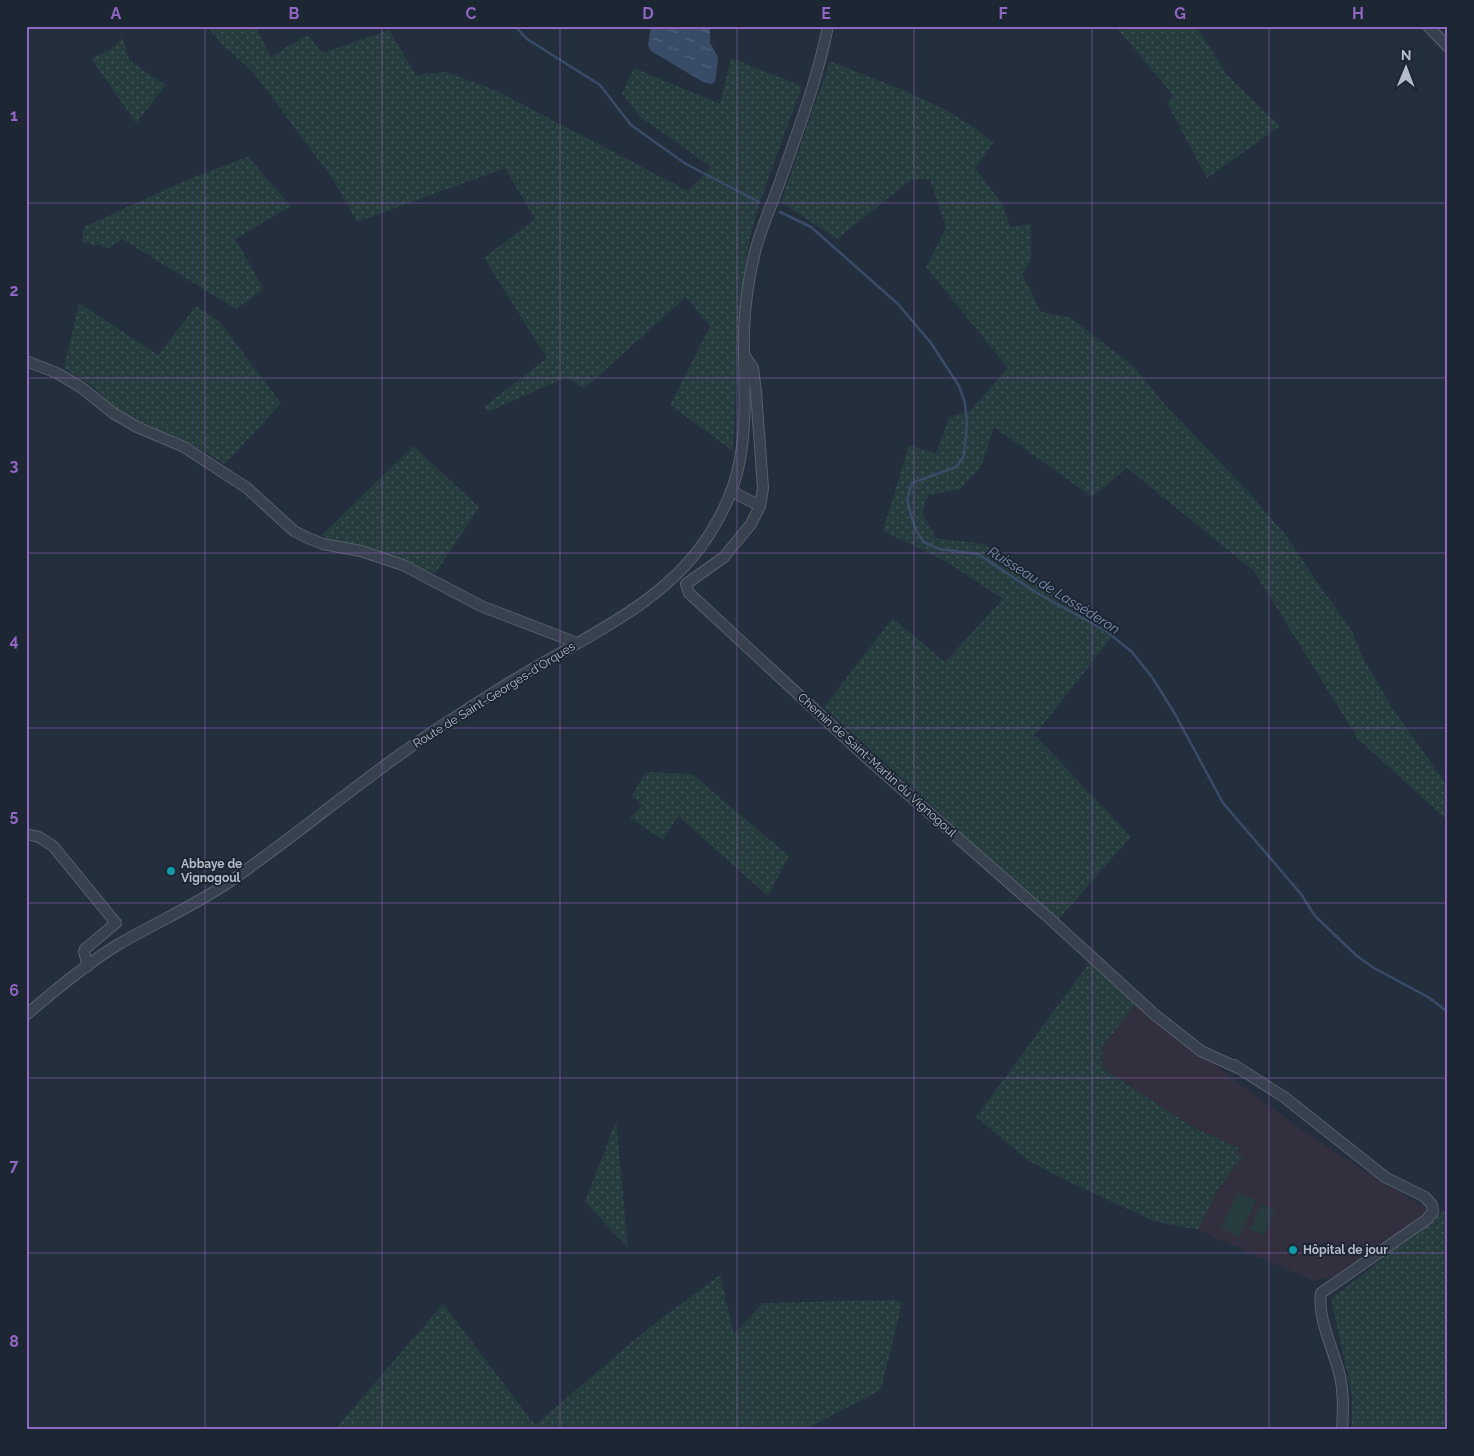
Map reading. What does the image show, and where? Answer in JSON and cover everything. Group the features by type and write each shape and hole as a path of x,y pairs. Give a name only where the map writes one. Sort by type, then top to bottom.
{"street":[{"name":"Route de Saint-Georges-d'Orques","path":"26,1016 46,998 117,945 189,908 229,882 399,755 451,719 648,600 686,566 710,533 731,491 738,471 744,429 746,301 750,276 757,246 794,142 821,58 828,26"},
{"path":"1428,26 1448,47"},
{"name":"Chemin de Saint-Martin du Vignogoul","path":"744,356 753,368 756,392 763,488 760,506 751,524 724,558 686,584 689,593 869,760 1048,917 1154,1014 1201,1051 1238,1068 1284,1097 1385,1177 1425,1197 1432,1205 1433,1212 1426,1220 1321,1293 1319,1308 1335,1359 1343,1396 1342,1430"},
{"path":"26,361 58,373 82,388 113,413 137,427 192,452 247,488 294,530 308,538 324,544 361,551 403,565 481,606 577,643"},
{"path":"731,491 760,506"},
{"path":"26,834 39,837 53,846 116,923 85,949 84,952 88,966"}],"shaded area":[{"path":"1136,1004 1313,1138 1428,1210 1392,1239 1372,1249 1338,1276 1314,1281 1198,1230 1218,1189 1242,1157 1236,1153 1238,1148 1193,1127 1105,1070 1102,1065 1102,1047"}],"green space":[{"path":"207,26 255,26 271,57 307,35 323,53 389,30 416,75 446,72 497,91 688,191 711,167 640,117 622,94 634,68 720,104 731,58 802,86 762,196 749,240 739,319 733,451 670,405 710,326 686,297 584,389 567,377 490,411 484,407 547,358 484,258 535,219 505,168 357,222 334,181 254,73 222,44"},
{"path":"1115,26 1196,26 1227,75 1280,126 1207,178 1167,103 1173,95"},
{"path":"122,38 130,61 166,85 136,123 91,58 109,51"},
{"path":"830,61 894,86 938,106 977,130 993,143 975,168 1003,205 1010,227 1031,224 1031,260 1022,274 1041,312 1071,318 1133,366 1167,407 1244,487 1288,538 1351,629 1363,658 1391,706 1448,787 1448,821 1358,739 1254,571 1127,468 1092,497 994,427 981,467 960,489 928,495 922,513 936,538 983,544 1118,629 1035,735 1131,837 1057,921 824,707 893,618 945,662 1003,599 945,561 883,531 909,445 936,454 949,418 971,410 1008,368 926,267 946,228 930,179 911,180 837,239 781,202"},
{"path":"248,157 291,206 235,239 264,289 236,309 122,239 109,248 82,242 84,227 191,178"},
{"path":"79,303 158,355 196,306 219,321 281,403 225,464 186,441 129,417 112,406 94,387 64,368"},
{"path":"413,446 479,507 436,573 321,536"},
{"path":"646,772 692,774 789,856 768,896 678,816 663,840 630,818 642,805 632,795"},
{"path":"1089,963 1136,1004 1102,1047 1102,1065 1105,1070 1193,1127 1239,1148 1236,1153 1243,1156 1218,1189 1198,1230 1154,1221 1067,1181 1029,1161 976,1117"},
{"path":"616,1121 628,1248 585,1202"},
{"path":"1238,1192 1256,1200 1239,1237 1221,1228"},
{"path":"1262,1205 1275,1211 1264,1235 1250,1229"},
{"path":"1448,1208 1448,1430 1352,1430 1352,1395 1331,1299"},
{"path":"720,1275 734,1334 763,1303 895,1300 902,1303 881,1390 804,1430 779,1430 751,1426 751,1430 334,1430 443,1304 535,1425 646,1330"}],"water":[{"path":"651,26 710,26 710,43 717,55 718,61 715,82 711,84 703,82 651,51 648,46"}],"waterway":[{"name":"Ruisseau de Lasséderon","path":"515,26 527,39 600,85 631,125 686,164 759,202"},
{"name":"Ruisseau de Lasséderon","path":"780,212 811,227 898,304 931,343 959,386 965,403 967,424 964,456 956,467 912,483 907,499 917,532 924,542 939,549 978,554 1037,593 1106,631 1132,652 1152,677 1175,714 1223,803 1301,894 1315,916 1357,956 1374,968 1428,997 1448,1012"}],"place":[{"name":"Abbaye de Vignogoul","path":"171,871"},
{"name":"Hôpital de jour","path":"1293,1250"}]}
